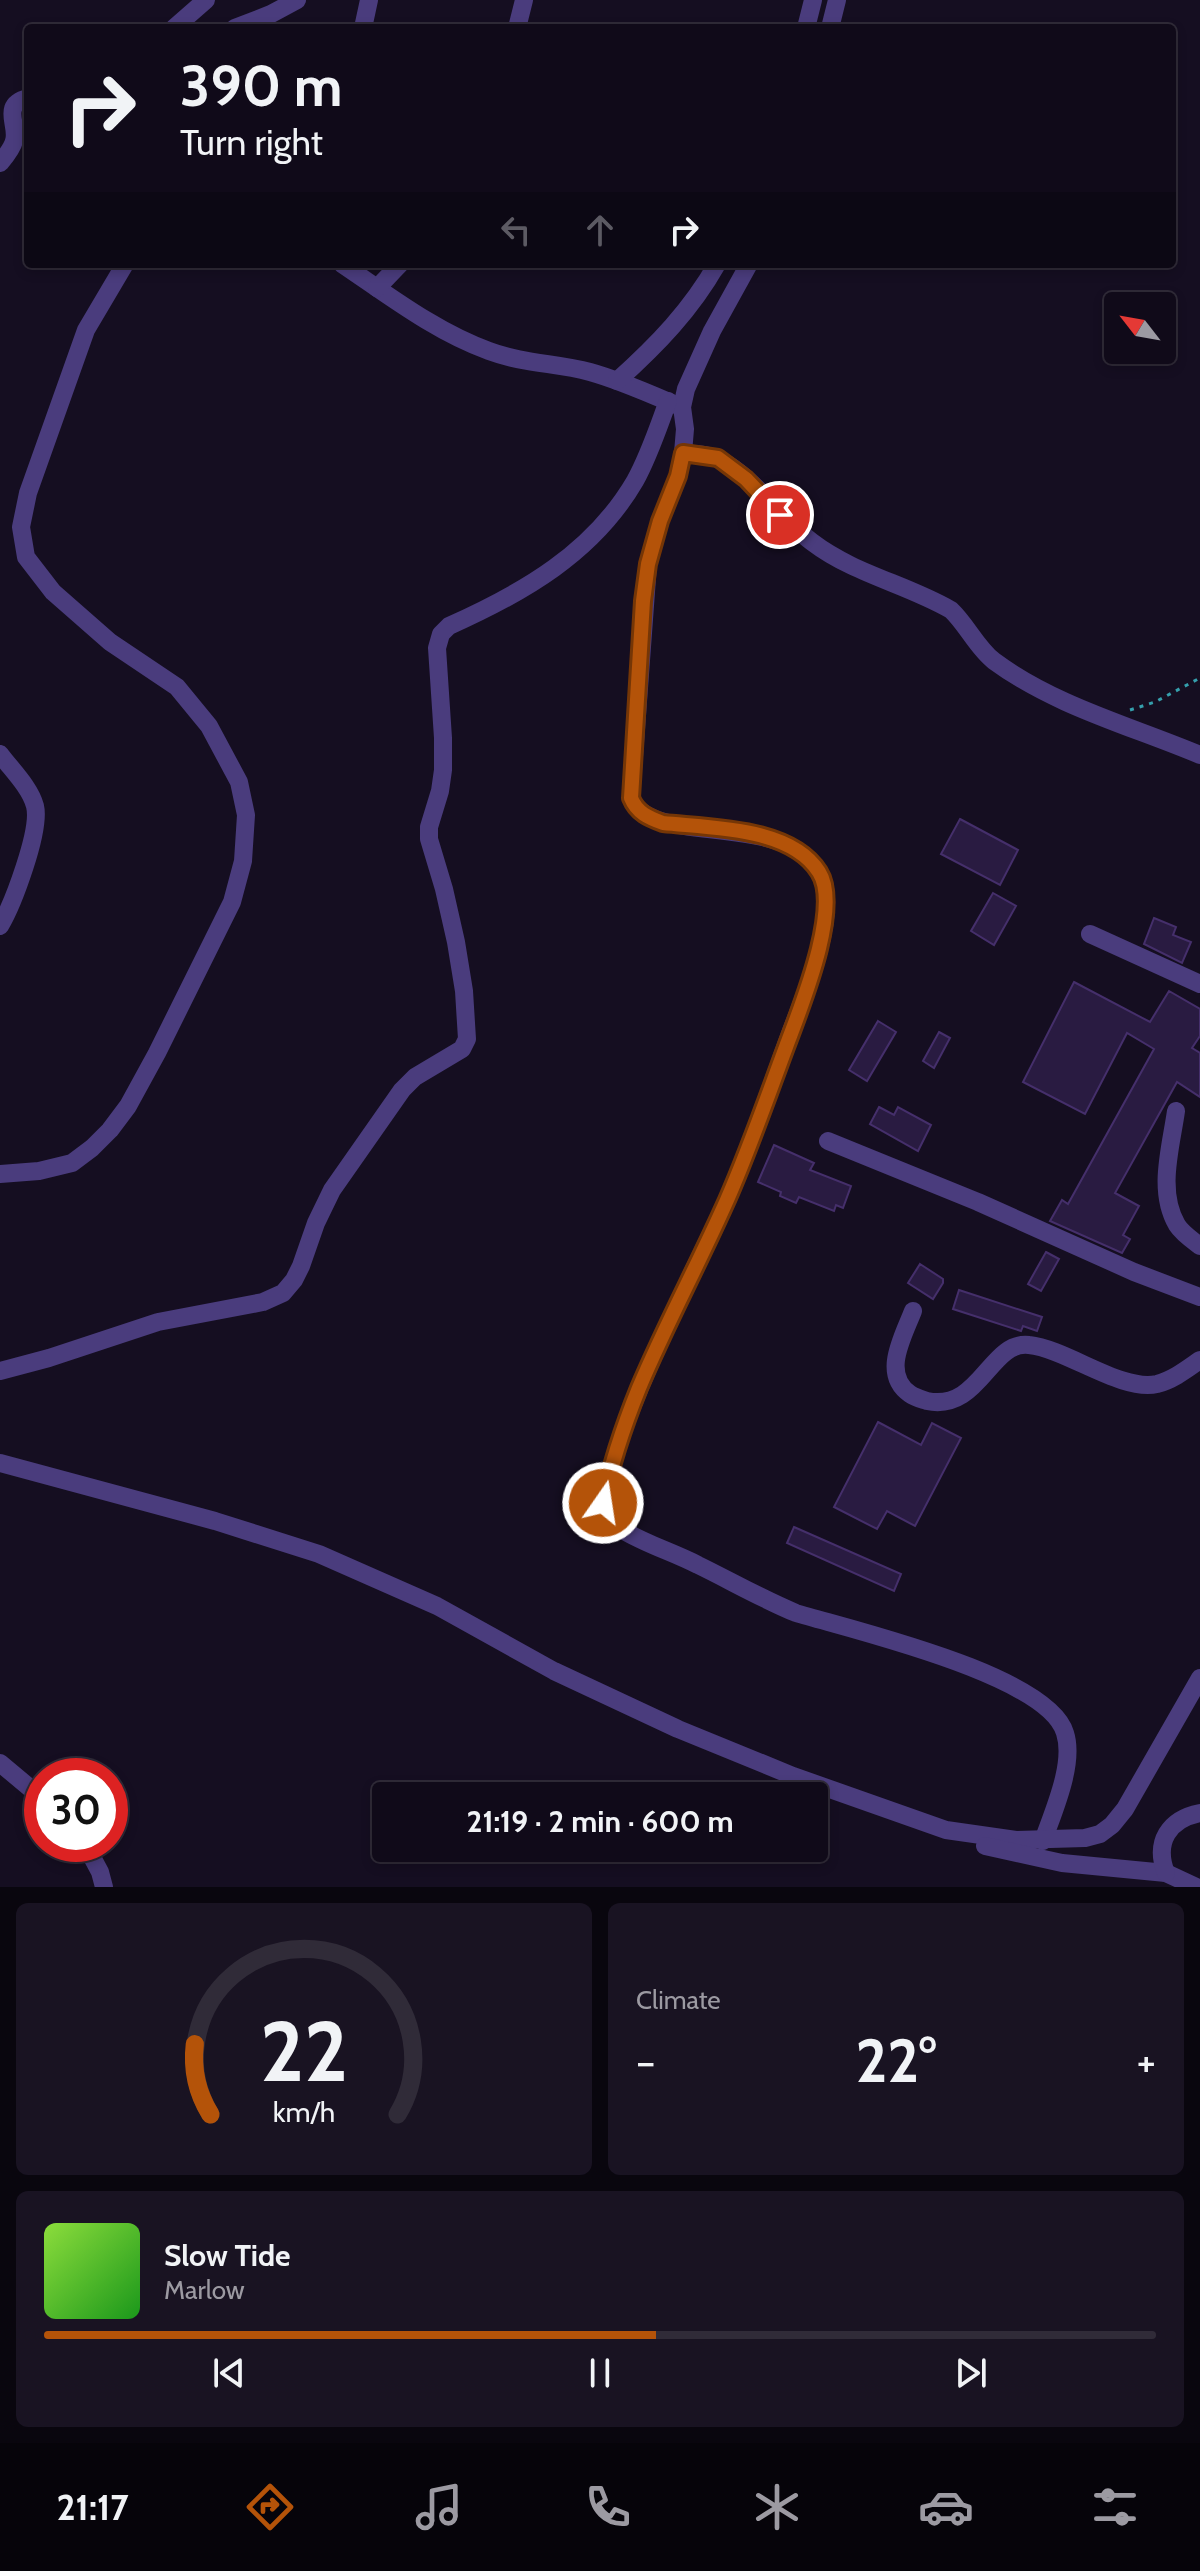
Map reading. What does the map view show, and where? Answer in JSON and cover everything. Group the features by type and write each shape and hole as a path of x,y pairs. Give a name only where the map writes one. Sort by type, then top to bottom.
{"street":[{"path":"179,24 206,0"},
{"path":"245,24 297,0"},
{"path":"364,24 369,0"},
{"path":"518,24 524,0"},
{"path":"807,24 813,0"},
{"path":"831,24 837,0"},
{"path":"0,163 14,142 11,111 24,99"},
{"path":"0,1174 39,1171 72,1163 110,1130 128,1106 157,1053 232,902 243,861 246,815 239,782 209,726 177,687 110,642 53,592 26,557 21,527 28,493 86,330 123,268"},
{"path":"348,268 458,338 485,350 519,361 586,371 675,404 685,429 683,453 648,564 631,798 640,812 663,823 757,834 789,844 806,855 821,874 826,888 824,919 813,973 752,1140 624,1426 603,1503 608,1516 619,1528 772,1603 966,1665 1008,1683 1033,1699 1053,1714 1065,1733 1067,1760 1059,1796 1043,1841"},
{"path":"377,288 396,268"},
{"path":"617,381 679,321 714,268"},
{"path":"0,1371 158,1322 252,1305 283,1293 301,1266 332,1190 402,1090 415,1077 462,1049 467,1039 464,991 444,889 429,839 443,770 437,668 441,634 449,626 524,589 555,569 609,517 635,481 686,389 747,268"},
{"path":"683,453 718,458 746,479 780,515 812,542 843,563 951,610 1000,665 1059,699 1200,755"},
{"path":"0,754 30,794 36,820 23,873 0,926"},
{"path":"1090,934 1200,984"},
{"path":"1176,1111 1167,1171 1168,1205 1178,1228 1200,1246"},
{"path":"828,1141 978,1202 1134,1272 1200,1297"},
{"path":"913,1311 897,1354 895,1372 901,1388 915,1398 939,1403 960,1397 1010,1349 1025,1344 1047,1348 1138,1384 1156,1384 1182,1373 1200,1360"},
{"path":"0,1463 215,1521 319,1554 437,1606 554,1671 678,1729 793,1776 968,1840 1035,1859 1166,1873 1196,1887"},
{"path":"946,1830 1043,1841 1100,1834 1125,1809 1200,1678"},
{"path":"0,1763 24,1783"},
{"path":"1166,1873 1160,1856 1164,1838 1177,1821 1200,1813"},
{"path":"95,1862 104,1887"}],"path":[{"path":"1108,718 1155,702 1200,678"}],"building":[{"path":"960,819 1018,850 1000,885 941,854"},
{"path":"993,893 1016,906 994,945 971,931"},
{"path":"1154,918 1176,927 1173,935 1191,942 1182,963 1144,944"},
{"path":"1074,982 1150,1022 1169,991 1200,1009 1200,1036 1192,1048 1200,1053 1200,1097 1177,1082 1115,1193 1139,1206 1123,1235 1130,1239 1122,1253 1050,1221 1062,1200 1068,1204 1154,1049 1127,1033 1085,1114 1023,1082"},
{"path":"878,1021 896,1032 867,1081 849,1070"},
{"path":"939,1032 950,1038 934,1068 923,1061"},
{"path":"879,1107 894,1115 898,1107 931,1125 918,1151 870,1124"},
{"path":"774,1145 814,1163 810,1170 851,1186 843,1208 836,1205 834,1211 799,1197 796,1203 758,1182"},
{"path":"1046,1252 1059,1259 1041,1291 1028,1284"},
{"path":"920,1264 943,1279 933,1299 908,1283"},
{"path":"959,1290 1042,1317 1037,1331 1023,1326 1021,1331 953,1309"},
{"path":"878,1422 921,1445 932,1423 961,1438 915,1526 887,1511 877,1529 834,1507"},
{"path":"794,1527 901,1574 894,1591 787,1543"}],"route":[{"path":"603,1503 624,1426 639,1388 752,1140 813,973 824,919 826,888 821,874 806,855 789,844 757,834 663,823 634,806 631,798 648,564 683,453 718,458 746,479 780,515"}]}
